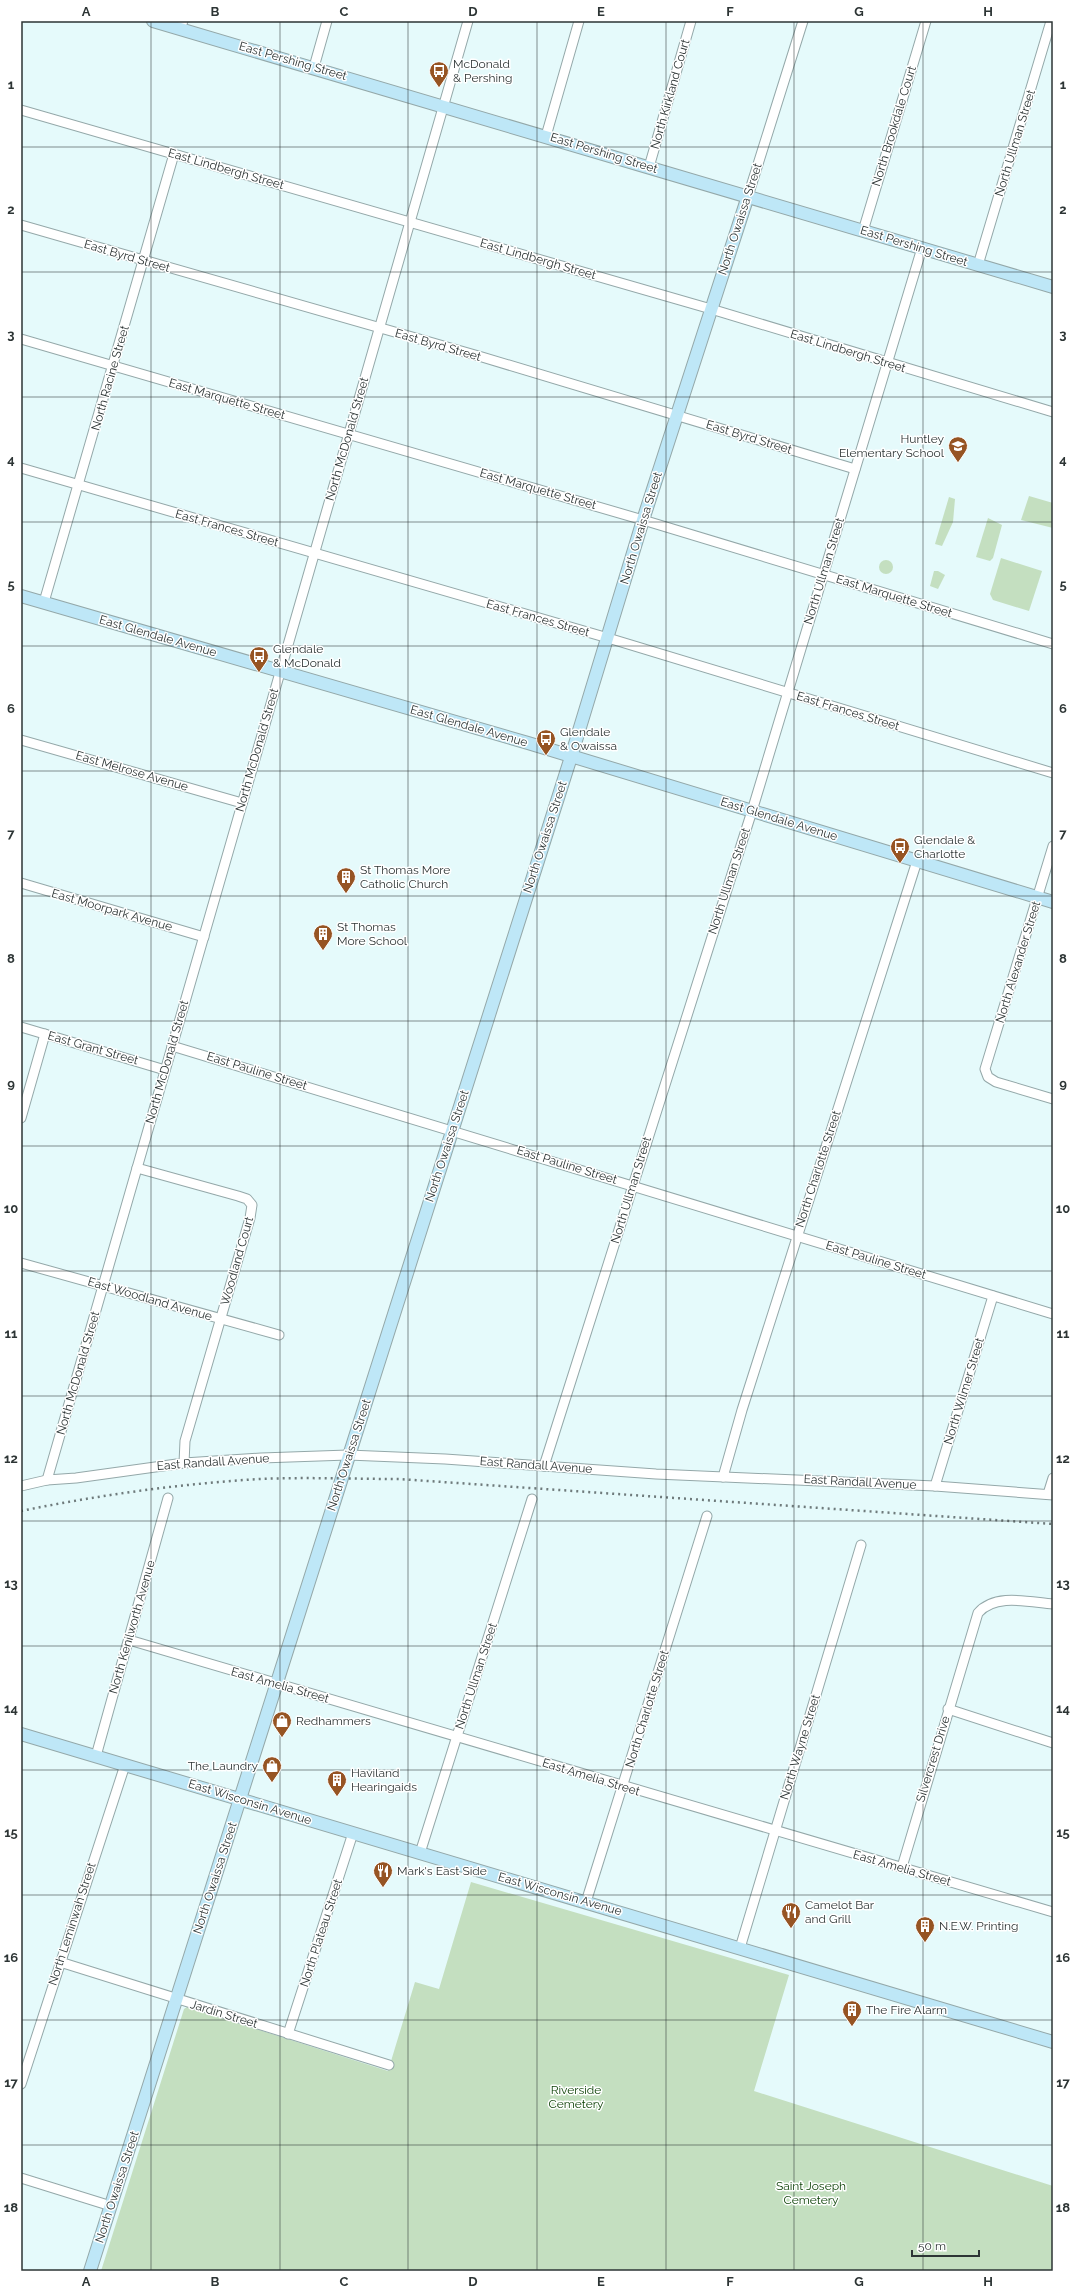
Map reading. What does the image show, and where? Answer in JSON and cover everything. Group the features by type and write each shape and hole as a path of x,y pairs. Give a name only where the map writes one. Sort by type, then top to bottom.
{"street":[{"name":"East Pershing Street","path":"153,21 182,25 443,106 1053,287"},
{"path":"314,67 327,21"},
{"name":"North McDonald Street","path":"47,1480 468,21"},
{"path":"546,136 579,21"},
{"name":"North Kirkland Court","path":"649,167 691,21"},
{"name":"North Owaissa Street","path":"90,2271 571,757 643,520 803,21"},
{"name":"North Brookdale Court","path":"863,231 926,21"},
{"name":"North Ullman Street","path":"978,265 1051,21"},
{"name":"East Lindbergh Street","path":"21,110 410,221 1053,412"},
{"name":"North Racine Street","path":"44,602 114,366 174,154"},
{"name":"East Byrd Street","path":"21,225 677,415 855,469"},
{"name":"North Ullman Street","path":"544,1466 752,811 822,575 922,248"},
{"name":"East Marquette Street","path":"21,339 643,520 1053,644"},
{"name":"East Frances Street","path":"21,468 608,638 1053,773"},
{"name":"East Glendale Avenue","path":"21,596 571,757 1053,902"},
{"name":"East Melrose Avenue","path":"21,740 242,803"},
{"name":"North Alexander Street","path":"1053,846 985,1069 988,1077 996,1082 1053,1099"},
{"name":"North Charlotte Street","path":"723,1477 724,1466 917,861"},
{"name":"East Moorpark Avenue","path":"21,883 204,937"},
{"name":"East Grant Street","path":"21,1027 165,1070"},
{"path":"21,1118 45,1034"},
{"name":"East Pauline Street","path":"172,1046 1053,1314"},
{"name":"Woodland Court","path":"137,1168 251,1202 252,1208 250,1218 221,1319"},
{"name":"East Woodland Avenue","path":"21,1263 279,1335"},
{"name":"North Wilmer Street","path":"935,1486 993,1296"},
{"path":"184,1463 185,1441 221,1319"},
{"name":"East Randall Avenue","path":"21,1486 47,1480 76,1478 184,1463 261,1458 348,1455 446,1459 723,1477 935,1486 1051,1494"},
{"path":"1051,1494 1053,1478"},
{"name":"North Kenilworth Avenue","path":"96,1756 168,1498"},
{"name":"North Ullman Street","path":"420,1853 532,1499"},
{"name":"North Charlotte Street","path":"586,1902 707,1516"},
{"name":"North Wayne Street","path":"740,1948 861,1545"},
{"path":"948,1709 975,1622 983,1607 1000,1601 1053,1604"},
{"name":"East Amelia Street","path":"129,1640 775,1832 1053,1912"},
{"name":"Silvercrest Drive","path":"902,1868 948,1709 1053,1743"},
{"name":"East Wisconsin Avenue","path":"21,1734 1053,2042"},
{"name":"North Leminwah Street","path":"21,2084 125,1765"},
{"name":"North Plateau Street","path":"288,2034 353,1833"},
{"name":"Jardin Street","path":"60,1962 389,2065"},
{"path":"21,2178 111,2206"}],"green space":[{"path":"1029,496 1053,503 1053,528 1021,520"},
{"path":"949,497 955,499 953,522 942,546 935,544"},
{"path":"988,518 1002,525 993,558 990,561 976,557"},
{"path":"1001,558 1042,571 1029,611 993,600 990,594"},
{"path":"886,560 891,562 893,567 891,572 886,574 881,572 879,567 881,562"},
{"path":"934,571 938,571 945,575 938,589 930,586"},
{"name":"Riverside Cemetery","path":"471,1882 789,1975 754,2091 1053,2186 1053,2271 101,2271 184,2009 187,2007 388,2071 415,1982 439,1989"}],"railway":[{"path":"21,1511 139,1491 229,1481 294,1478 399,1479 1053,1524"}],"place":[{"name":"McDonald & Pershing","path":"439,88"},
{"name":"Huntley Elementary School","path":"958,463"},
{"name":"Glendale & McDonald","path":"259,673"},
{"name":"Glendale & Owaissa","path":"546,756"},
{"name":"Glendale & Charlotte","path":"900,864"},
{"name":"St Thomas More Catholic Church","path":"346,894"},
{"name":"St Thomas More School","path":"323,951"},
{"name":"Redhammers","path":"282,1738"},
{"name":"The Laundry","path":"272,1783"},
{"name":"Haviland Hearingaids","path":"337,1797"},
{"name":"Mark's East Side","path":"383,1888"},
{"name":"Camelot Bar and Grill","path":"791,1929"},
{"name":"N.E.W. Printing","path":"925,1943"},
{"name":"The Fire Alarm","path":"852,2027"}],"park label":[{"name":"Saint Joseph Cemetery","path":"811,2193"}]}
